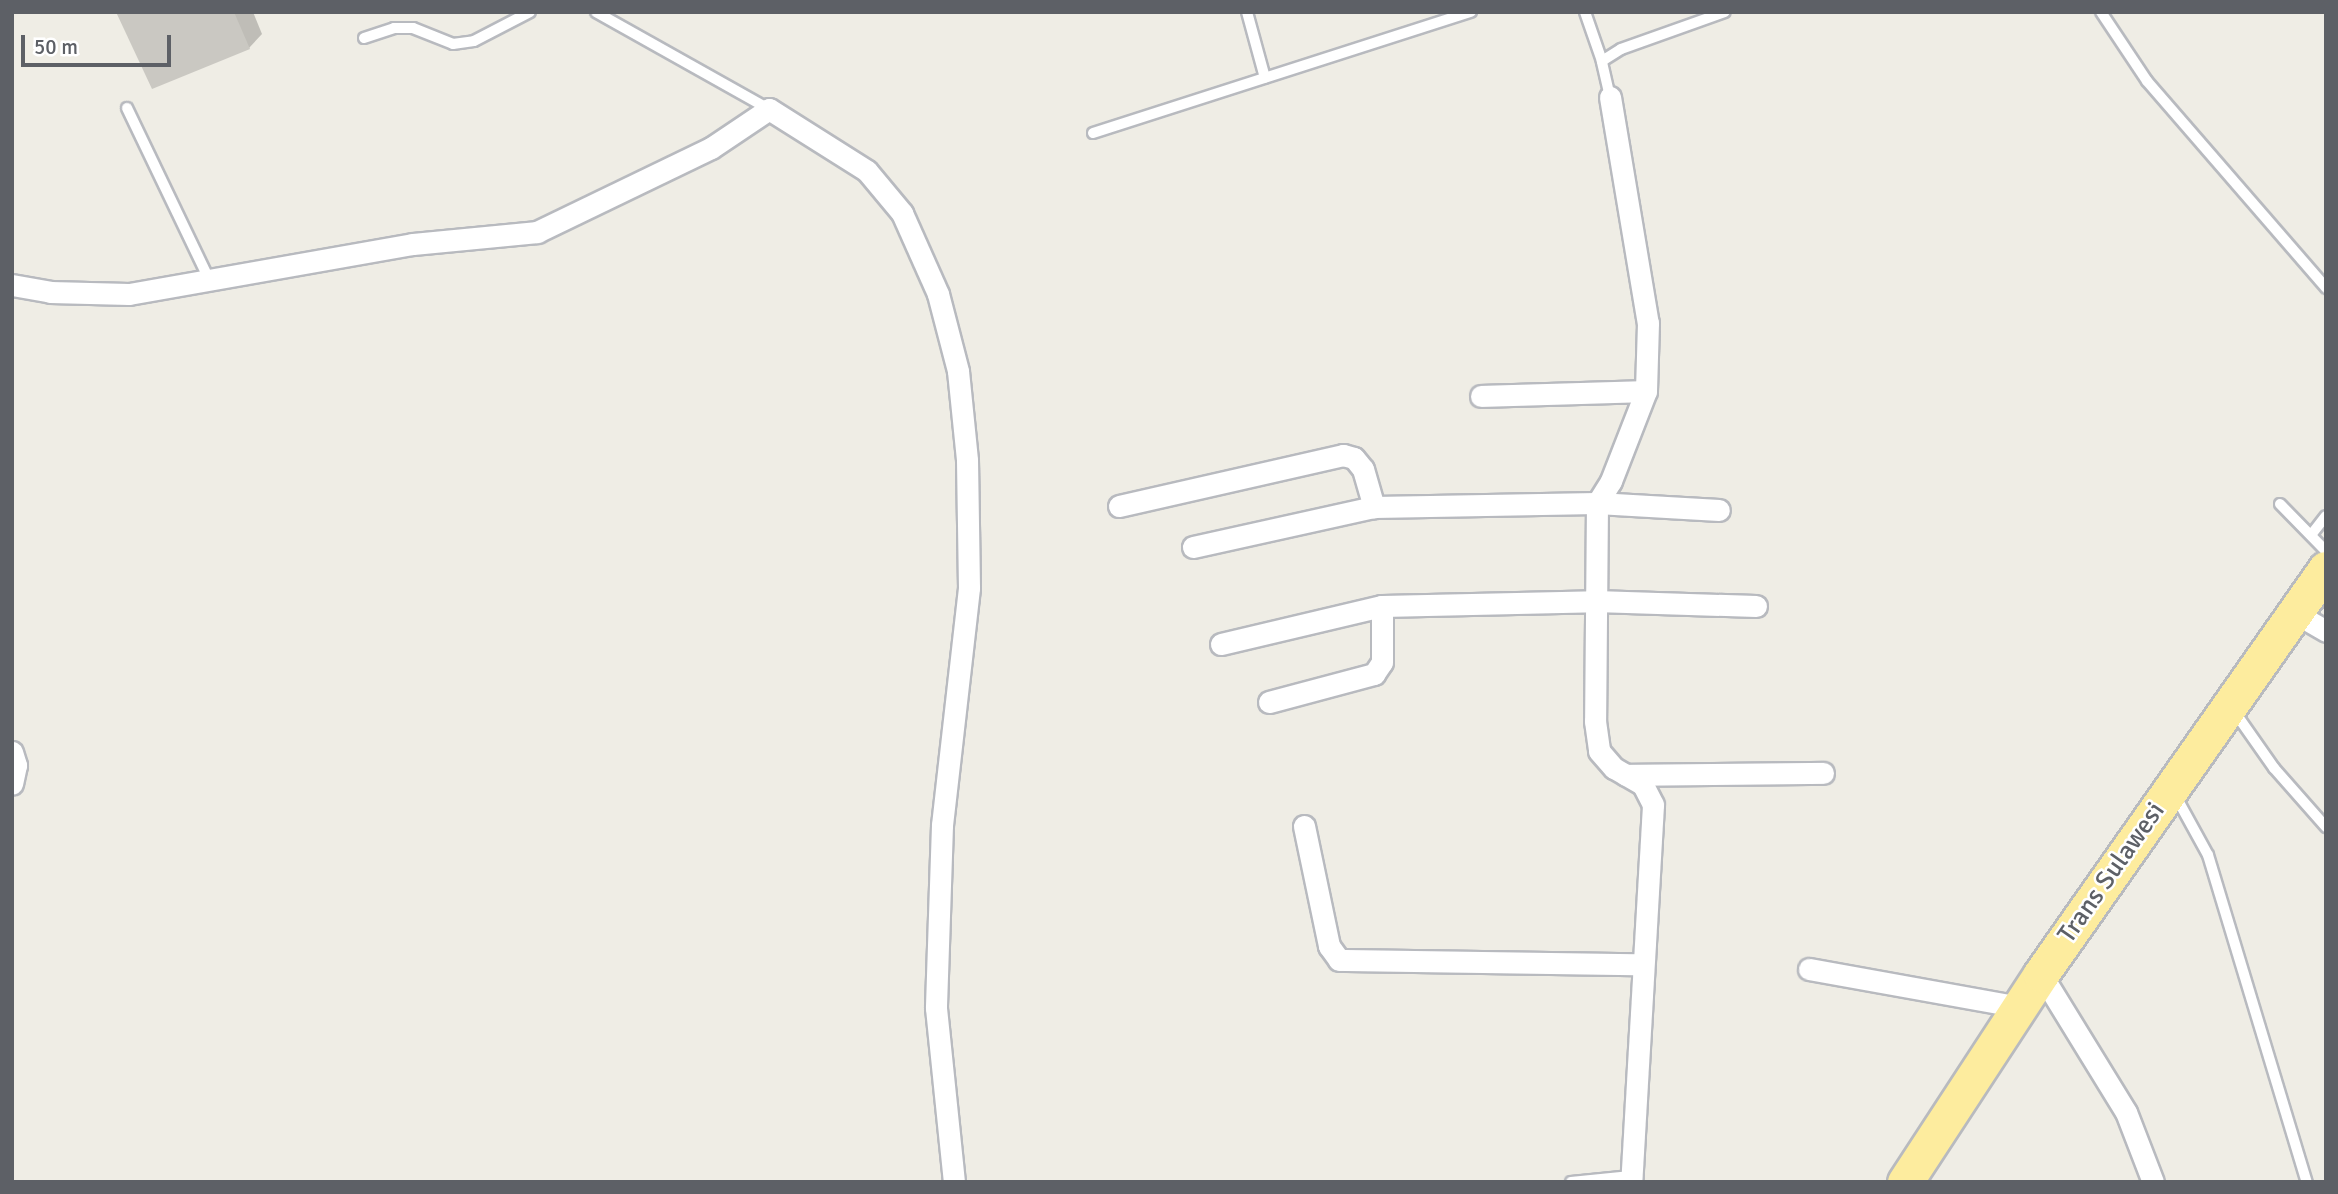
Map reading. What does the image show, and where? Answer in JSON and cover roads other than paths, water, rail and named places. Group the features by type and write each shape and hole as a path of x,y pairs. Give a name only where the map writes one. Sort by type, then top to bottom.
{"highway":[{"name":"Trans Sulawesi","path":"1905,1182 2041,974 2326,569"}],"street":[{"path":"1610,97 1648,323 1646,391 1611,481 1597,503 1595,601 1599,751 1626,775 1643,785 1653,805 1631,1179"},
{"path":"12,285 50,292 129,293 413,244 537,232 711,148 769,109 867,171 902,213 938,294 958,372 971,538 942,825 936,1008 954,1182"},
{"path":"1481,396 1646,391"},
{"path":"1119,506 1343,455 1351,456 1363,469 1374,507"},
{"path":"1193,547 1374,507 1597,503 1720,510"},
{"path":"1222,643 1382,606 1595,601 1756,606"},
{"path":"1269,702 1374,674 1382,662 1382,606"},
{"path":"2295,613 2326,631"},
{"path":"12,752 16,765 12,783"},
{"path":"1626,775 1823,773"},
{"path":"1304,826 1329,946 1339,960 1642,964"},
{"path":"1810,969 2020,1007"},
{"path":"2041,974 2126,1112 2153,1182"}],"lane":[{"path":"364,38 394,28 412,28 453,44 474,41 530,12"},
{"path":"596,12 769,109"},
{"path":"1247,12 1265,78"},
{"path":"1093,133 1471,12"},
{"path":"1585,12 1602,61 1610,97"},
{"path":"1602,61 1622,49 1726,12"},
{"path":"2101,12 2147,81 2326,288"},
{"path":"127,108 209,279"},
{"path":"2280,504 2326,551"},
{"path":"2311,535 2326,516"},
{"path":"2230,706 2274,768 2326,827"},
{"path":"2172,789 2208,855 2307,1182"},
{"path":"1572,1182 1631,1179"}]}
